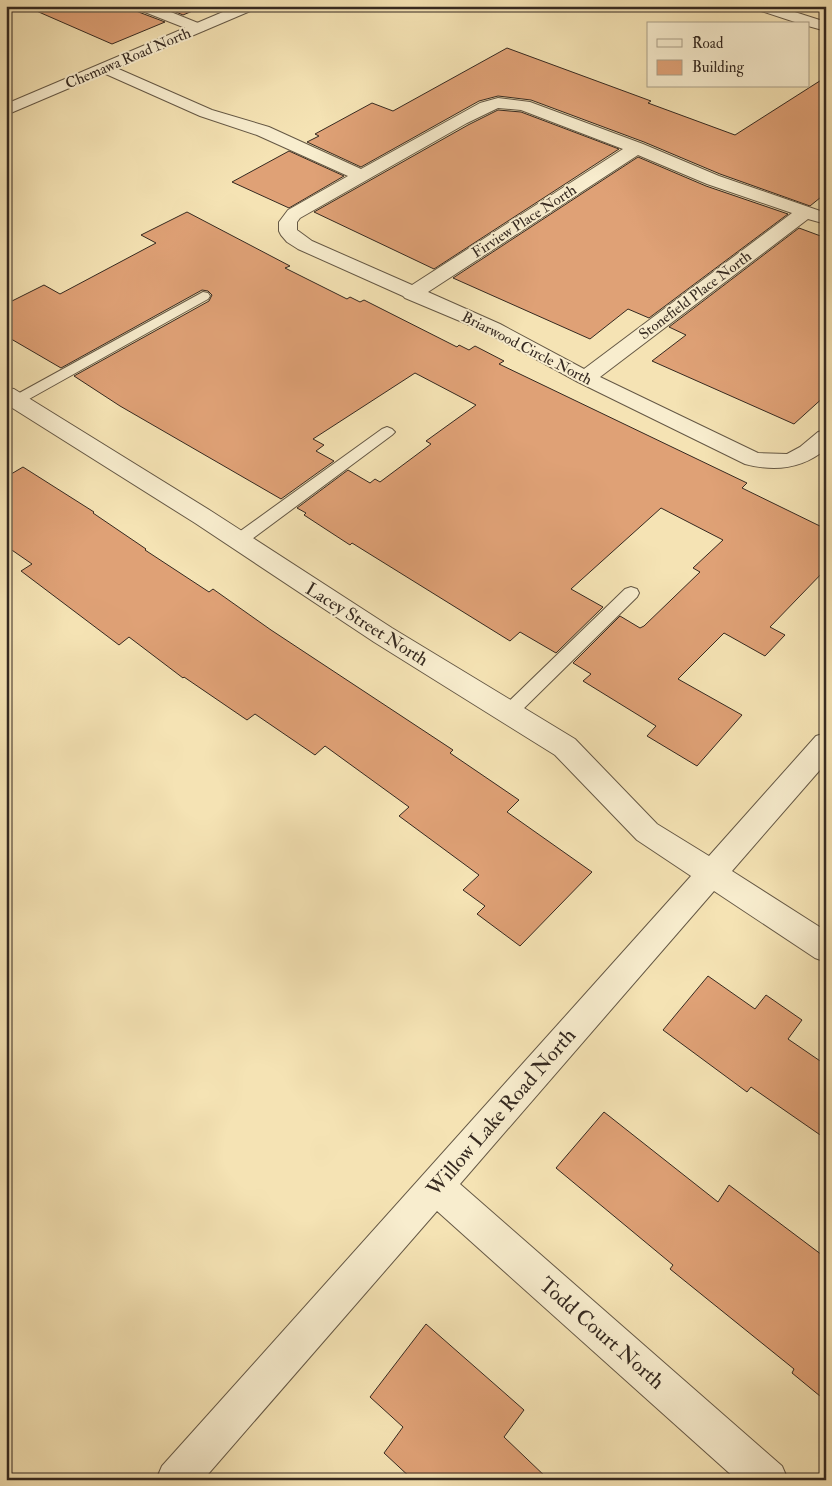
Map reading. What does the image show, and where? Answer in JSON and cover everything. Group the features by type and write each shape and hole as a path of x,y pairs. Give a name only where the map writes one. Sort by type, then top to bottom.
{"street":[{"path":"142,6 198,28"},
{"name":"Chemawa Road North","path":"6,110 250,6"},
{"path":"760,6 826,26"},
{"path":"105,68 206,113 263,131 362,176"},
{"name":"Briarwood Circle North","path":"826,219 713,180 524,105 498,103 486,106 461,119 294,214 288,222 288,231 305,244 412,294 493,328 585,378 753,459 773,463 790,461 806,455 826,437"},
{"name":"Firview Place North","path":"412,294 636,148"},
{"name":"Stonefield Place North","path":"585,378 805,212"},
{"name":"Lacey Street North","path":"11,397 383,635 565,747 647,832 712,872 826,948"},
{"name":"Willow Lake Road North","path":"176,1480 826,744"},
{"name":"Todd Court North","path":"435,1186 768,1480"}],"lane":[{"path":"11,397 203,296"},
{"path":"238,541 387,432"},
{"path":"509,712 631,593"}],"building":[{"path":"25,6 133,6 136,11 165,22 112,44"},
{"path":"162,6 202,6 202,7 183,15"},
{"path":"507,48 651,101 648,103 735,135 826,77 826,193 810,206 720,174 644,142 531,100 498,96 479,101 361,167 307,142 319,136 315,134 372,103 393,111"},
{"path":"498,110 521,112 619,149 434,269 314,212 468,125"},
{"path":"289,151 344,176 289,208 232,182"},
{"path":"638,157 706,186 788,214 649,318 628,309 590,339 453,278"},
{"path":"187,212 290,266 285,268 347,299 350,297 360,302 364,300 457,347 459,345 469,350 475,346 504,361 499,364 747,483 742,488 826,529 826,569 770,627 785,635 765,656 724,633 678,679 742,715 697,766 647,736 656,726 583,681 591,674 573,663 620,616 640,628 644,626 700,572 693,568 723,540 661,508 571,589 603,607 556,653 520,632 510,641 352,543 350,545 304,515 306,513 297,508 348,470 370,483 375,479 380,482 431,444 426,441 476,405 415,373 313,439 324,445 316,451 334,461 281,499 120,406 74,376 209,301 212,295 208,291 202,290 61,368 6,336 6,304 44,285 60,294 156,243 141,235"},
{"path":"799,228 826,238 826,395 794,424 652,361 686,335 669,327"},
{"path":"23,467 94,512 145,550 209,592 213,589 271,630 453,750 450,753 519,800 507,812 592,872 520,946 477,914 485,906 463,890 479,875 399,816 409,807 325,746 315,755 255,714 247,720 183,678 129,637 119,645 21,571 32,564 6,546 6,477"},
{"path":"708,976 755,1009 766,995 802,1020 788,1039 826,1065 826,1139 751,1087 747,1092 663,1030"},
{"path":"604,1112 718,1202 729,1185 826,1258 826,1401 792,1373 794,1369 670,1269 673,1265 556,1168"},
{"path":"426,1324 524,1410 504,1437 549,1480 413,1480 384,1453 403,1427 370,1397"}]}
